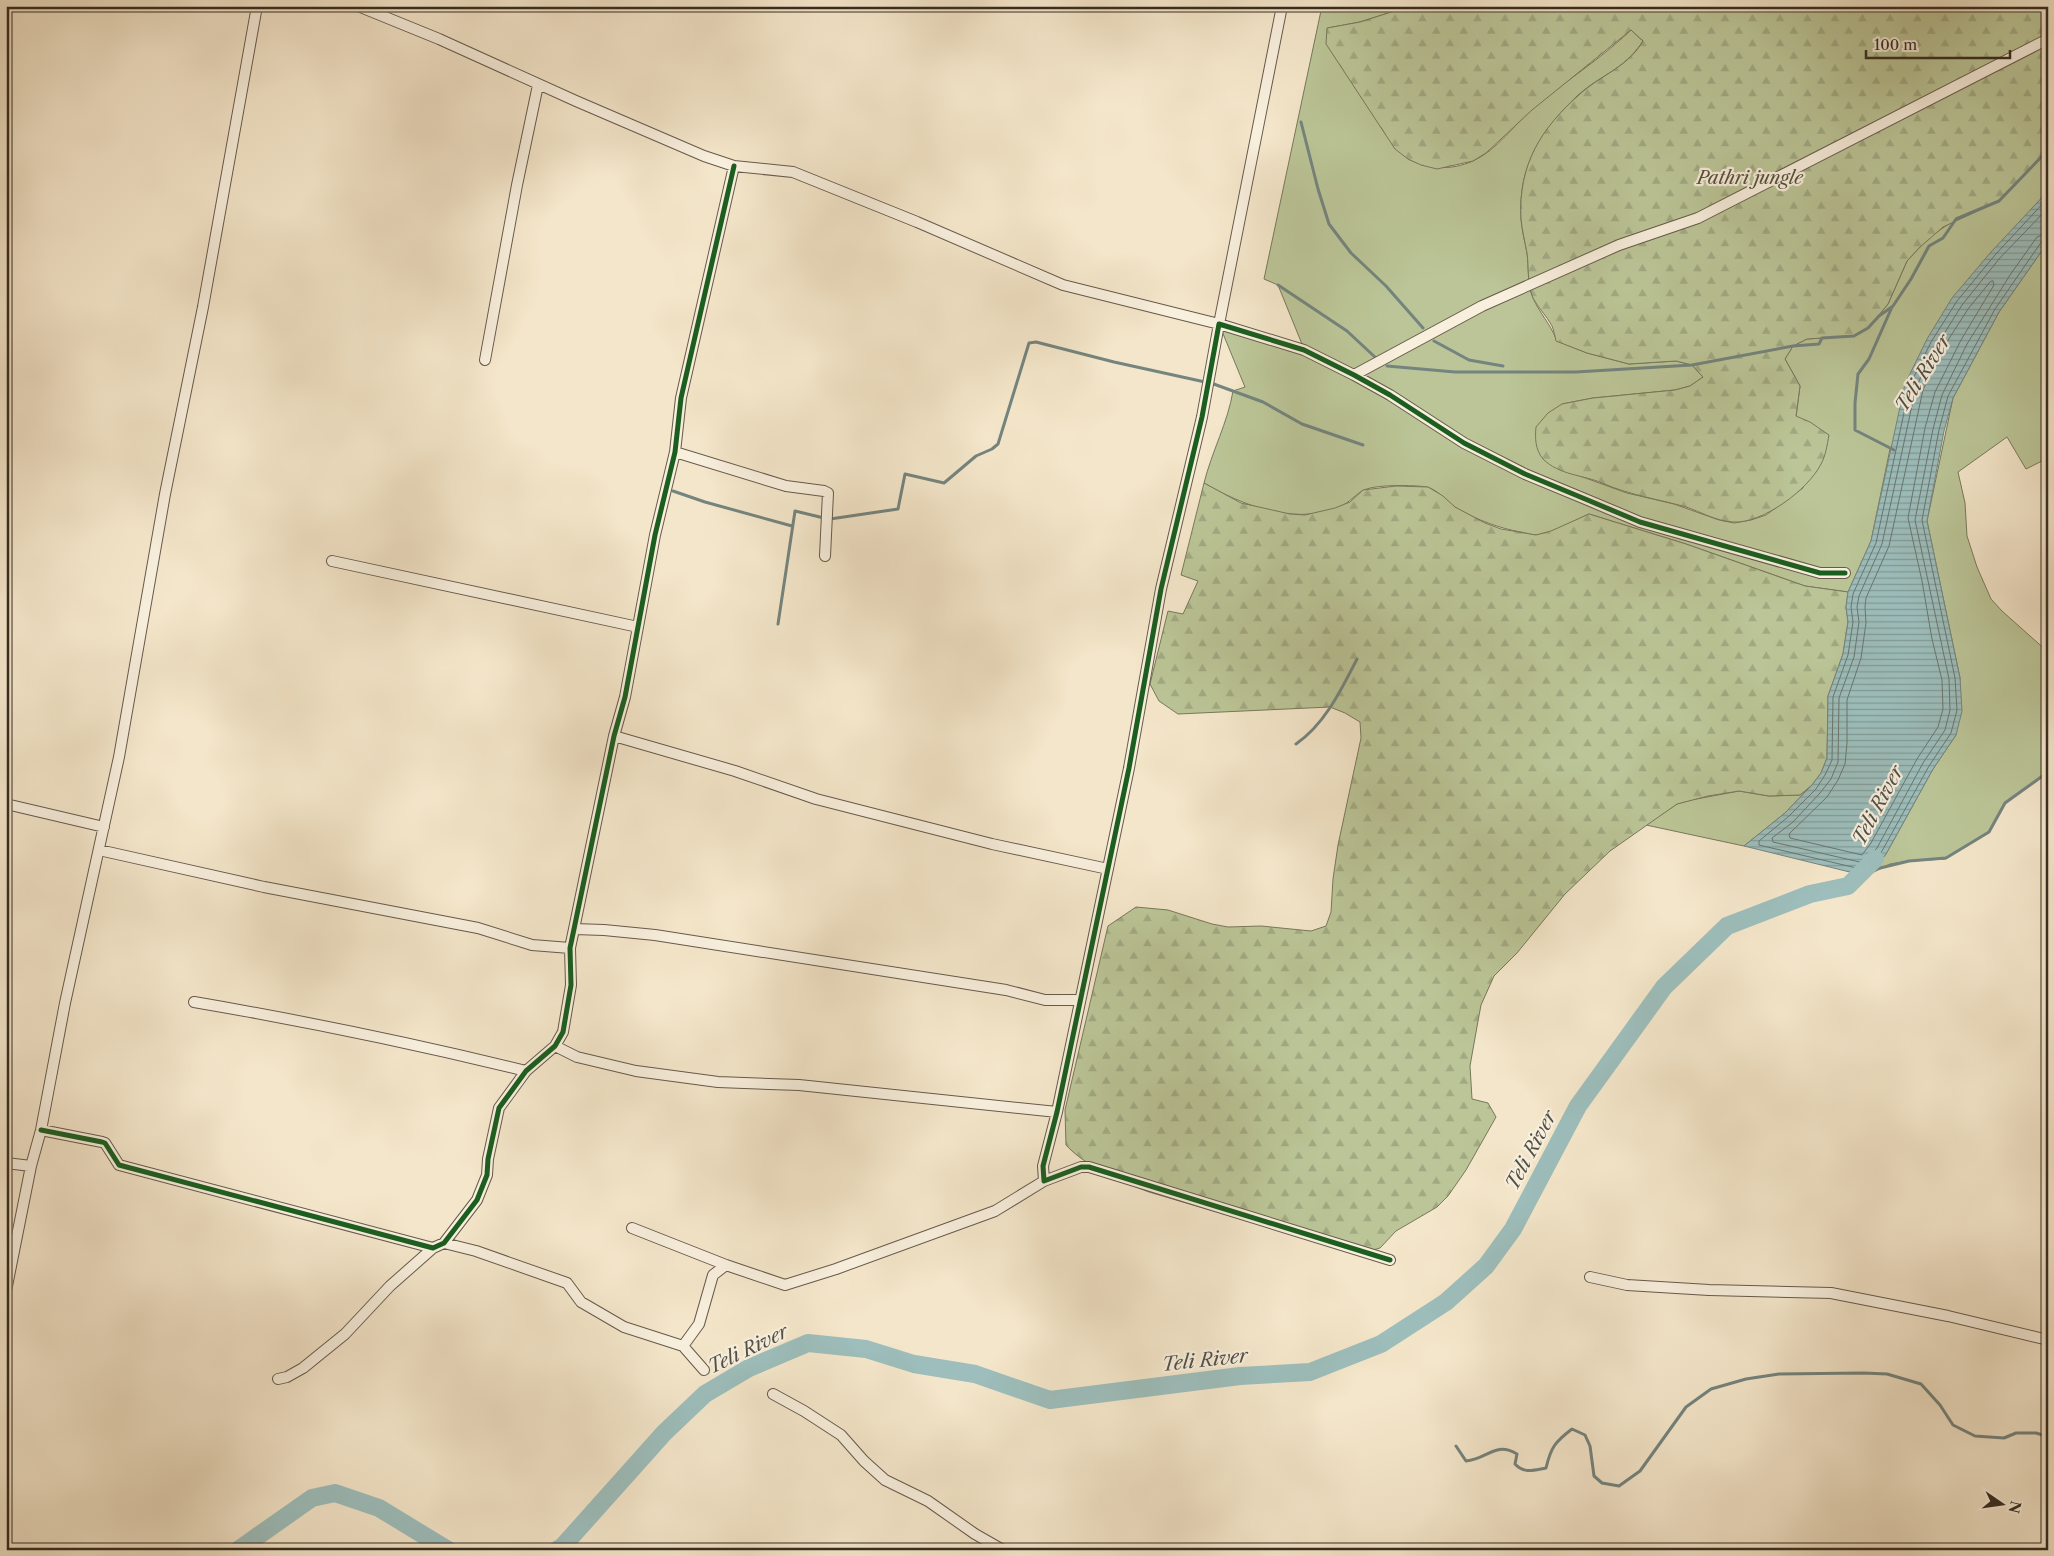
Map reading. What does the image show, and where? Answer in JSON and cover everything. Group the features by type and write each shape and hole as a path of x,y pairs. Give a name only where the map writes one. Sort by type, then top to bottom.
{"street":[{"path":"6,1291 31,1166 41,1130 65,1002 119,757 167,485 204,298 257,6"},
{"path":"358,6 439,39 538,85 704,156 734,166 793,172 922,224 1063,285 1218,324 1304,350 1354,375 1464,443 1525,474 1640,522 1820,573 1845,573"},
{"path":"1044,1181 1043,1166 1058,1112 1129,768 1161,589 1202,417 1218,324 1282,6"},
{"path":"1354,375 1482,306 1619,245 1698,218 2048,39"},
{"path":"485,360 517,185 538,85"},
{"path":"444,1244 478,1200 487,1175 488,1159 499,1108 526,1071 555,1046 563,1032 571,985 570,948 614,736 625,697 655,535 675,452 681,398 734,166"},
{"path":"675,452 786,486 828,493 825,556"},
{"path":"332,561 638,627"},
{"path":"614,736 735,771 816,799 992,844 1108,869"},
{"path":"6,804 104,827"},
{"path":"98,850 264,887 478,928 532,945 570,948"},
{"path":"574,929 604,930 655,936 1006,990 1045,1000 1080,1000"},
{"path":"194,1002 286,1017 526,1071"},
{"path":"555,1046 577,1057 636,1071 718,1082 799,1085 1058,1112"},
{"path":"41,1130 102,1142 119,1165 433,1248"},
{"path":"6,1163 31,1166"},
{"path":"632,1228 726,1265 785,1285 836,1269 995,1210 1044,1181 1081,1167 1089,1167 1390,1260"},
{"path":"278,1379 287,1378 303,1368 345,1334 390,1286 433,1248 444,1244 476,1251 567,1283 581,1302 624,1327 683,1346 704,1370"},
{"path":"683,1346 699,1324 713,1275 726,1265"},
{"path":"1590,1276 1627,1285 1709,1290 1831,1293 1948,1316 2048,1340"},
{"path":"773,1394 841,1435 864,1461 885,1480 928,1501 975,1534 1002,1550"}],"green space":[{"path":"1322,6 1410,6 1360,22 1328,28 1408,159 1440,168 1464,164 1482,156 1498,144 1533,108 1608,51 1631,30 1643,41 1620,66 1586,89 1564,109 1542,137 1534,151 1523,182 1521,200 1521,219 1527,253 1528,276 1533,298 1557,341 1587,353 1629,364 1676,361 1692,365 1703,377 1690,386 1675,390 1593,398 1562,404 1555,467 1627,493 1674,504 1719,520 1734,523 1766,515 1803,488 1796,417 1800,386 1785,359 1793,346 1807,339 1822,338 1868,328 1888,304 1907,261 1931,236 1956,219 1999,201 2048,150 2048,191 2032,209 1890,449 1871,541 1848,592 1805,586 1686,544 1589,514 1543,534 1534,535 1504,528 1473,517 1427,487 1375,487 1362,491 1347,503 1334,509 1300,514 1267,510 1250,505 1204,483 1231,403 1233,391 1245,387 1219,324 1304,349 1278,285 1264,279"},
{"name":"Pathri jungle","path":"1410,6 2048,6 2048,150 1999,201 1943,227 1919,248 1907,261 1888,304 1868,328 1854,336 1807,339 1793,346 1785,359 1800,386 1796,416 1810,422 1829,435 1823,461 1806,484 1783,504 1745,521 1721,520 1686,507 1633,494 1595,480 1564,472 1543,459 1536,443 1536,427 1548,413 1562,404 1593,398 1675,390 1690,386 1703,377 1692,365 1676,361 1629,364 1587,353 1556,341 1552,326 1533,298 1528,276 1527,253 1521,219 1521,200 1523,181 1535,149 1543,134 1566,107 1588,87 1630,58 1643,41 1631,30 1532,110 1486,153 1473,161 1437,169 1408,159 1395,149 1326,44 1327,28 1360,22"},
{"path":"2048,242 2048,458 2026,469 2007,437 1958,472 1965,503 1967,536 1977,567 1991,599 2048,652 2048,772 2005,803 1989,832 1945,859 1890,864 1866,876 1886,854 1933,769 1956,735 1960,678 1927,521 1953,398 1999,312"},
{"path":"1204,483 1241,503 1290,514 1305,515 1335,508 1350,502 1363,490 1396,486 1428,487 1443,496 1455,507 1485,523 1501,529 1536,535 1551,531 1589,514 1686,544 1805,586 1848,592 1846,607 1848,622 1843,654 1828,696 1827,758 1821,773 1812,785 1800,795 1769,796 1739,791 1677,804 1610,851 1565,894 1517,953 1494,976 1481,1005 1470,1066 1472,1099 1488,1103 1496,1117 1466,1170 1448,1196 1437,1207 1396,1231 1380,1248 1359,1254 1149,1192 1093,1166 1066,1145 1065,1110 1108,926 1136,907 1168,910 1228,927 1261,926 1311,931 1326,926 1331,912 1338,845 1361,738 1360,722 1330,707 1178,714 1159,701 1150,684 1168,611 1183,614 1198,581 1181,575"},
{"path":"1812,785 1785,813 1744,846 1646,825 1677,804 1691,800 1739,791 1769,796 1800,795"}],"water":[{"path":"2048,191 2048,242 1999,312 1953,398 1944,431 1927,521 1960,678 1962,711 1956,735 1933,769 1886,854 1866,876 1744,846 1785,813 1812,785 1821,773 1827,758 1828,696 1843,654 1848,622 1846,607 1848,592 1871,541 1905,384 1927,339 1952,298 1991,252"}],"waterway":[{"path":"1301,122 1329,224 1351,253 1386,286 1423,328"},
{"path":"1387,366 1455,372 1576,372 1692,365 1793,346 1819,344 1822,338 1854,336 1868,328 1879,316 1893,306 1911,279 1929,246 1943,238 1956,219 1999,201 2048,150"},
{"path":"1278,285 1347,331 1376,358"},
{"path":"1892,307 1869,359 1858,374 1855,430 1894,450"},
{"path":"1434,341 1469,360 1503,366"},
{"path":"830,519 898,509 905,474 944,483 976,456 992,449 998,444 1029,343 1036,342 1205,382"},
{"path":"1211,383 1263,402 1302,424 1363,445"},
{"path":"673,491 705,502 792,526"},
{"path":"778,624 795,511 824,518"},
{"path":"1296,744 1316,727 1324,716 1357,659"},
{"path":"1872,870 1909,861 1946,858 1989,832 2005,803 2048,772"},
{"name":"Teli River","path":"557,1550 563,1546 664,1433 705,1394 749,1368 808,1343 866,1349 914,1364 975,1374 1050,1400 1240,1376 1310,1372 1381,1344 1446,1302 1486,1266 1513,1229 1578,1106 1664,987 1727,926 1810,894 1848,886 1875,859"},
{"name":"Teli River","path":"1456,1446 1466,1461 1474,1460 1497,1450 1509,1450 1517,1454 1515,1464 1518,1467 1533,1470 1546,1468 1555,1446 1572,1429 1585,1435 1590,1446 1594,1476 1602,1483 1619,1486 1640,1471 1686,1407 1711,1389 1746,1379 1779,1374 1863,1373 1887,1374 1921,1384 1940,1405 1953,1425 1975,1436 2004,1438 2016,1433 2036,1433 2046,1436 2048,1439"},
{"name":"Teli River","path":"238,1550 312,1498 335,1493 379,1508 448,1550"}],"cycle path":[{"path":"41,1130 105,1143 119,1165 433,1248 444,1243 477,1200 487,1175 488,1159 499,1108 526,1071 555,1046 563,1032 571,985 570,948 614,736 625,697 655,535 675,452 681,398 734,166"},
{"path":"1390,1260 1089,1167 1081,1167 1044,1181 1043,1166 1057,1112 1129,768 1161,589 1202,417 1219,324 1304,350 1390,395 1464,443 1525,474 1640,522 1820,573 1845,573"}]}
